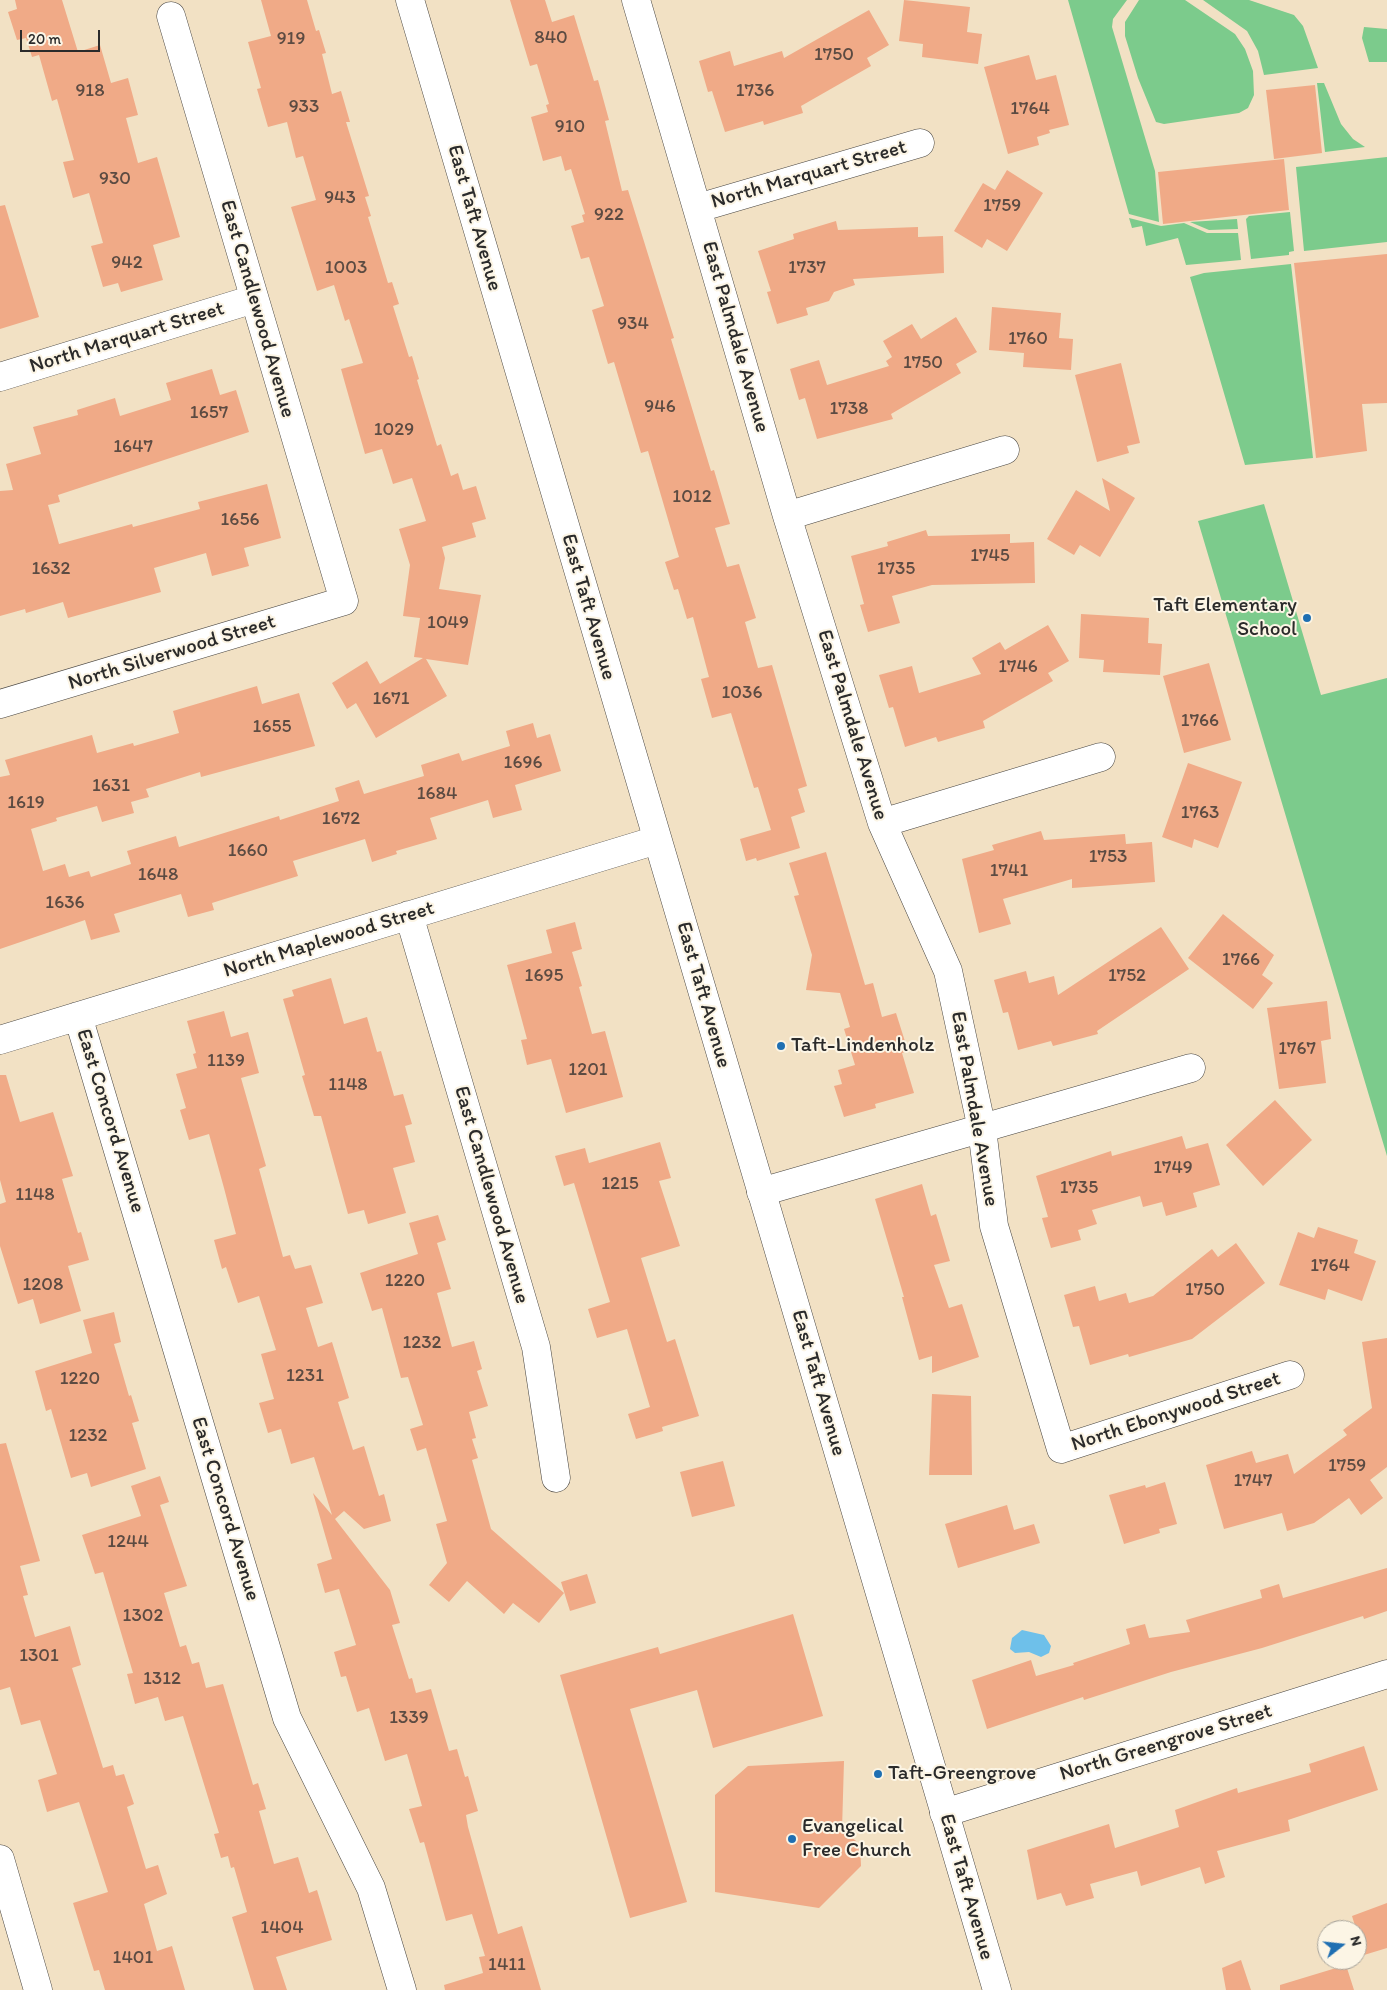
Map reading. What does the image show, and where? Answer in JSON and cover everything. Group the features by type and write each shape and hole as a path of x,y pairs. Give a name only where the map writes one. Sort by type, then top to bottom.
{"street":[{"name":"East Taft Avenue","path":"410,0 997,1990"},
{"name":"East Palmdale Avenue","path":"636,0 787,516 882,823 948,971 982,1128 994,1226 1061,1449"},
{"name":"East Candlewood Avenue","path":"171,16 344,601"},
{"name":"North Marquart Street","path":"698,208 920,143"},
{"name":"North Marquart Street","path":"0,376 254,299"},
{"path":"787,516 1005,450"},
{"name":"North Silverwood Street","path":"0,704 344,601"},
{"path":"882,823 1101,756"},
{"name":"North Maplewood Street","path":"0,1040 657,840"},
{"name":"East Candlewood Avenue","path":"409,915 536,1348 556,1478"},
{"name":"East Concord Avenue","path":"78,1016 287,1718 371,1888 402,1990"},
{"path":"762,1192 1191,1068"},
{"name":"North Ebonywood Street","path":"1061,1449 1290,1375"},
{"name":"North Greengrove Street","path":"944,1813 1387,1674"},
{"path":"0,1859 38,1990"}],"green space":[{"path":"1068,0 1127,0 1113,19 1112,27 1155,171 1159,222 1129,214"},
{"path":"1139,0 1185,0 1235,34 1245,49 1253,71 1254,95 1248,108 1239,113 1164,124 1156,122 1138,78 1125,36 1125,22"},
{"path":"1203,0 1249,0 1294,15 1303,26 1318,68 1264,75 1258,51 1247,31"},
{"path":"1364,27 1387,29 1387,62 1369,62 1362,38"},
{"path":"1317,83 1324,83 1341,124 1353,139 1365,147 1325,152"},
{"path":"1387,157 1387,242 1304,251 1296,167"},
{"path":"1290,212 1294,251 1289,252 1289,255 1251,259 1246,219 1249,216"},
{"path":"1129,218 1161,226 1184,223 1207,233 1238,233 1241,260 1186,265 1178,238 1146,246 1142,226 1132,228"},
{"path":"1237,219 1238,229 1209,230 1190,222"},
{"path":"1291,264 1313,458 1245,465 1190,277 1204,273"},
{"path":"1264,504 1321,695 1387,678 1387,1156 1198,521"}],"water":[{"path":"1022,1630 1044,1635 1051,1646 1049,1653 1041,1657 1029,1652 1015,1653 1010,1649 1012,1638"}],"building":[{"path":"15,0 62,0 78,52 100,45 111,83 128,78 138,115 126,118 138,163 157,157 180,237 153,245 163,280 121,292 118,283 103,287 91,246 103,243 89,193 73,198 63,162 74,160 57,99 52,101 39,55 32,57 26,38 17,40 8,12 17,9"},
{"path":"261,0 307,0 316,31 319,30 326,53 322,54 332,94 341,91 350,122 346,122 369,196 365,197 371,216 368,217 388,283 392,282 399,304 393,306 409,357 412,356 419,379 417,380 437,446 441,444 451,476 458,473 463,490 476,486 486,519 472,523 476,537 442,547 445,558 439,589 481,595 468,665 426,659 447,696 376,738 356,703 347,709 332,683 367,661 380,684 423,658 414,657 420,618 403,616 410,565 399,529 426,521 412,478 393,484 382,449 365,454 341,369 363,363 349,319 345,321 334,285 317,291 291,207 316,200 303,156 296,158 287,122 268,127 257,89 261,88 248,42 271,36"},
{"path":"510,0 545,0 552,22 574,15 594,81 598,80 609,120 605,121 622,191 628,190 674,338 671,339 711,471 714,470 730,524 715,528 727,567 739,564 756,618 745,622 758,668 772,665 807,786 798,789 805,812 791,817 800,848 757,861 756,858 746,861 740,839 771,830 758,787 754,788 731,713 712,718 701,679 709,677 693,617 687,619 678,589 674,590 665,562 679,557 648,451 641,453 614,362 608,364 592,310 604,306 589,257 581,259 571,226 584,222 582,215 585,214 571,169 565,171 561,156 543,161 531,117 548,112 546,105 549,104 537,64 530,66"},
{"path":"904,0 970,7 967,32 982,34 978,64 922,57 923,44 899,41"},
{"path":"869,10 889,45 867,58 871,66 801,106 803,113 764,125 763,121 725,132 712,91 708,92 699,61 730,51 734,66 782,51 784,58"},
{"path":"1029,55 1036,80 1056,75 1069,125 1049,130 1050,133 1037,137 1039,145 1008,154 984,67"},
{"path":"1315,85 1322,153 1274,159 1266,90"},
{"path":"1284,159 1289,210 1163,224 1158,172"},
{"path":"1007,170 1043,193 1007,251 987,239 982,248 954,231 983,183 995,190"},
{"path":"5,205 39,317 0,329 0,206"},
{"path":"836,221 838,230 918,227 918,237 943,236 944,273 853,279 855,285 834,292 829,301 806,308 808,315 777,324 767,292 771,291 758,251 794,239 793,234"},
{"path":"1387,254 1387,403 1362,404 1367,451 1316,458 1294,263"},
{"path":"992,307 1061,313 1059,338 1073,339 1071,370 1023,367 1024,353 989,350"},
{"path":"956,317 977,352 956,364 961,373 891,414 893,419 817,439 805,398 799,400 790,369 819,360 827,385 889,366 886,361 892,357 883,341 912,324 921,339"},
{"path":"1121,363 1140,443 1127,446 1129,453 1097,462 1075,375"},
{"path":"212,369 220,395 236,390 249,432 58,495 60,502 48,505 59,544 132,524 133,527 200,509 198,502 267,484 281,538 244,548 249,566 212,576 206,553 154,568 161,592 68,618 63,602 26,613 25,609 0,616 0,491 13,490 6,464 41,454 33,427 78,415 77,410 115,398 120,416 171,400 166,383"},
{"path":"1102,478 1135,498 1100,557 1080,545 1074,555 1047,539 1076,490 1110,511"},
{"path":"926,530 928,536 1010,534 1010,543 1034,542 1035,583 932,585 892,596 900,623 868,632 860,605 864,604 851,556 888,546 887,542"},
{"path":"1081,614 1149,618 1148,643 1162,644 1160,675 1103,672 1104,660 1079,658"},
{"path":"1048,625 1069,661 1048,673 1053,681 983,721 985,728 938,742 936,737 905,747 893,707 889,708 879,675 912,666 919,693 981,674 972,658 1000,642 1005,650"},
{"path":"1209,663 1231,740 1184,753 1163,676"},
{"path":"257,686 262,704 299,693 315,746 201,777 200,772 146,789 149,797 131,802 134,813 102,822 97,806 56,818 57,821 31,829 43,871 65,864 69,877 89,871 91,877 131,864 127,851 176,836 179,847 279,816 280,820 339,801 335,788 359,780 364,794 424,776 421,765 459,753 462,761 510,746 506,731 533,723 537,738 550,734 561,771 515,785 522,810 493,818 488,800 430,818 437,839 396,851 397,854 372,862 365,839 293,861 298,876 212,903 214,910 188,917 181,894 114,914 120,932 91,940 85,920 0,949 0,777 10,775 5,760 92,735 97,753 133,743 134,746 179,733 173,711"},
{"path":"1188,763 1242,782 1218,848 1194,839 1192,848 1162,837"},
{"path":"1041,831 1044,840 1125,834 1126,844 1152,842 1155,882 1072,888 1072,879 1003,899 1011,924 979,933 962,859 994,850 992,845"},
{"path":"826,852 865,985 873,983 882,1017 896,1013 908,1051 902,1053 914,1093 875,1104 876,1108 844,1117 834,1086 842,1084 838,1070 855,1065 844,1029 850,1027 840,993 806,990 812,955 794,896 799,895 789,863"},
{"path":"1223,914 1274,955 1262,975 1273,983 1253,1009 1188,958"},
{"path":"575,922 582,949 572,952 582,986 579,987 592,1034 605,1031 623,1097 566,1113 551,1059 527,1065 521,1040 527,1039 507,965 552,953 546,930"},
{"path":"1161,927 1189,969 1097,1031 1098,1034 1053,1046 1051,1041 1018,1050 1008,1012 1003,1013 994,980 1026,971 1029,983 1054,976 1058,995"},
{"path":"331,978 344,1024 367,1017 377,1052 381,1051 394,1096 403,1094 412,1124 405,1126 415,1162 393,1168 406,1213 368,1224 364,1210 348,1214 321,1116 314,1116 302,1076 305,1075 283,999 294,996 292,990"},
{"path":"1327,1001 1331,1039 1321,1041 1326,1083 1279,1089 1267,1008"},
{"path":"224,1011 231,1037 248,1032 259,1073 241,1078 266,1166 259,1169 283,1257 290,1255 295,1269 311,1265 323,1303 306,1308 318,1347 332,1342 349,1398 338,1402 353,1450 364,1446 379,1496 384,1494 391,1521 364,1529 344,1511 335,1519 390,1590 400,1623 392,1625 409,1679 412,1678 416,1693 431,1689 449,1751 457,1749 465,1777 468,1776 478,1811 466,1815 468,1827 498,1934 522,1926 541,1990 445,1990 444,1985 483,1973 479,1957 485,1956 472,1914 446,1921 424,1842 420,1843 409,1809 422,1806 407,1754 385,1761 369,1708 357,1712 346,1676 341,1677 334,1652 356,1645 339,1589 325,1593 317,1564 332,1559 313,1493 332,1515 314,1457 291,1464 281,1429 268,1433 259,1403 274,1399 261,1354 276,1350 259,1296 238,1303 226,1267 222,1269 214,1240 236,1234 224,1188 209,1134 189,1140 180,1110 186,1108 176,1074 197,1068 193,1054 196,1053 187,1021"},
{"path":"0,1075 6,1075 20,1122 53,1112 73,1176 62,1179 78,1233 81,1232 89,1260 68,1266 81,1311 40,1324 33,1299 18,1304 0,1246 0,1204 6,1202 0,1180"},
{"path":"1275,1100 1312,1140 1263,1186 1226,1145"},
{"path":"1182,1136 1186,1149 1208,1143 1220,1185 1193,1193 1197,1207 1166,1216 1162,1202 1143,1207 1140,1196 1092,1210 1097,1224 1078,1230 1081,1240 1051,1248 1042,1218 1048,1217 1036,1176 1111,1151 1112,1156"},
{"path":"660,1142 671,1178 659,1181 680,1246 641,1258 667,1342 675,1339 699,1416 662,1427 663,1431 636,1439 628,1414 650,1407 627,1329 597,1338 588,1309 610,1302 574,1183 564,1186 555,1156 585,1148 589,1163"},
{"path":"922,1184 931,1216 936,1214 950,1261 934,1265 949,1308 962,1304 979,1357 932,1373 932,1356 919,1360 902,1297 904,1297 875,1199"},
{"path":"438,1215 446,1240 437,1243 451,1289 437,1293 452,1347 474,1341 482,1369 477,1371 488,1406 469,1412 476,1438 472,1439 478,1458 472,1460 491,1529 564,1593 539,1623 513,1603 504,1614 467,1581 449,1602 429,1585 447,1563 436,1524 447,1521 426,1448 417,1451 410,1429 423,1425 408,1377 401,1378 382,1308 372,1311 360,1273 418,1254 409,1223"},
{"path":"1318,1227 1358,1240 1354,1253 1376,1261 1362,1301 1328,1289 1325,1300 1279,1285 1298,1232 1314,1238"},
{"path":"1236,1243 1265,1283 1192,1339 1129,1357 1128,1354 1090,1365 1079,1326 1073,1327 1064,1295 1095,1286 1099,1301 1126,1293 1129,1303 1153,1296 1212,1249 1218,1257"},
{"path":"114,1312 121,1342 114,1344 129,1396 131,1395 139,1421 132,1423 146,1469 91,1487 87,1473 71,1478 51,1409 46,1411 35,1371 92,1353 83,1320"},
{"path":"1387,1338 1387,1467 1370,1480 1383,1498 1361,1515 1349,1498 1314,1523 1287,1531 1282,1513 1224,1529 1206,1465 1252,1451 1256,1463 1288,1454 1294,1474 1347,1435 1343,1430 1372,1408 1362,1342"},
{"path":"932,1394 971,1396 972,1475 929,1475"},
{"path":"6,1443 40,1561 20,1566 28,1595 23,1596 35,1637 70,1626 81,1665 72,1668 103,1768 113,1765 116,1776 124,1774 134,1804 127,1807 146,1869 158,1865 167,1894 144,1904 157,1951 172,1946 185,1990 105,1990 99,1970 94,1971 73,1903 108,1892 79,1802 47,1812 38,1780 57,1774 40,1720 21,1725 10,1687 0,1690 0,1444"},
{"path":"723,1461 735,1506 692,1517 680,1472"},
{"path":"160,1476 169,1502 160,1505 187,1586 164,1593 180,1647 186,1645 192,1664 199,1662 206,1688 223,1684 253,1785 258,1783 266,1809 259,1811 274,1864 298,1857 309,1893 317,1890 332,1940 276,1957 287,1990 254,1990 232,1917 247,1912 234,1867 231,1868 228,1856 221,1858 214,1834 219,1833 183,1716 165,1721 158,1697 135,1704 127,1674 133,1673 103,1572 95,1574 82,1535 141,1516 131,1486"},
{"path":"1165,1482 1177,1524 1159,1529 1160,1533 1124,1544 1109,1495 1145,1485 1146,1488"},
{"path":"1007,1505 1014,1530 1034,1524 1040,1543 958,1568 945,1524"},
{"path":"1387,1568 1387,1611 1364,1619 1363,1616 1262,1648 1171,1672 1084,1700 1083,1697 987,1729 972,1680 1031,1660 1036,1676 1074,1665 1073,1663 1130,1644 1126,1629 1145,1624 1149,1638 1190,1632 1186,1620 1262,1598 1260,1590 1279,1584 1283,1598"},
{"path":"587,1574 596,1603 570,1611 561,1582"},
{"path":"793,1614 823,1716 713,1748 697,1690 630,1709 687,1902 630,1918 560,1675 658,1647 660,1654"},
{"path":"1364,1746 1378,1790 1288,1820 1290,1831 1217,1851 1225,1877 1205,1884 1200,1867 1141,1886 1137,1871 1090,1884 1094,1898 1066,1906 1061,1893 1037,1900 1027,1850 1109,1824 1115,1848 1179,1827 1175,1810 1237,1788 1238,1793 1311,1772 1309,1764"},
{"path":"844,1761 842,1830 860,1844 861,1866 819,1908 715,1892 715,1795 748,1766"},
{"path":"1387,1903 1387,1948 1367,1954 1367,1920 1353,1920 1352,1916"},
{"path":"1241,1960 1251,1990 1226,1990 1222,1968"},
{"path":"1330,1970 1348,1970 1354,1990 1280,1990 1280,1985"}],"place":[{"name":"Taft Elementary School","path":"1307,618"},
{"name":"Taft-Lindenholz","path":"781,1046"},
{"name":"Taft-Greengrove","path":"878,1774"},
{"name":"Evangelical Free Church","path":"792,1839"}]}
